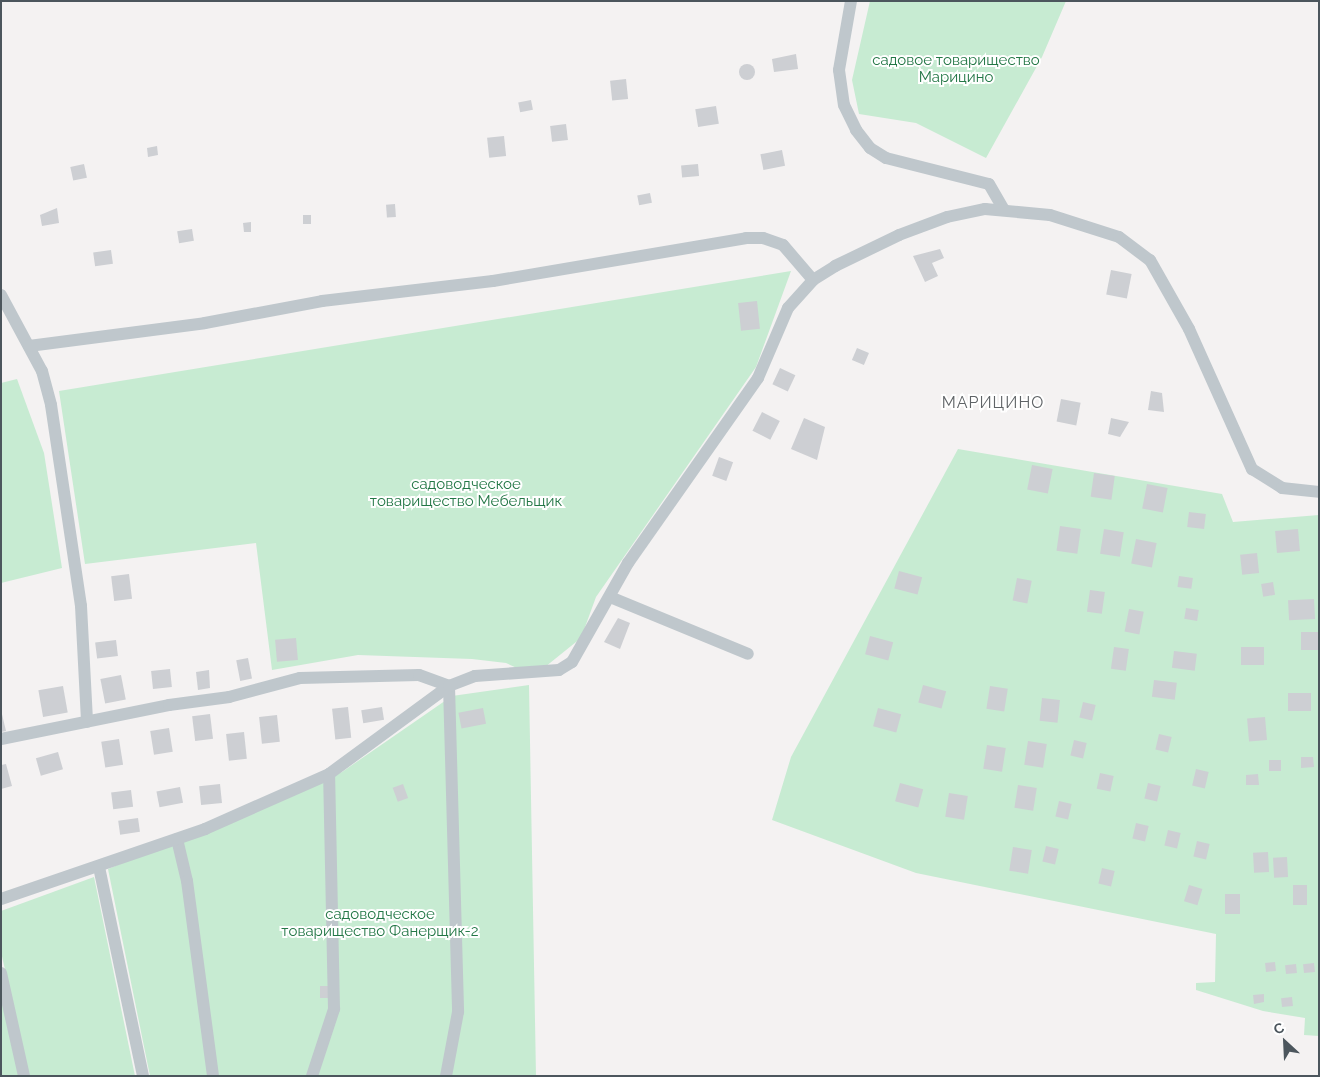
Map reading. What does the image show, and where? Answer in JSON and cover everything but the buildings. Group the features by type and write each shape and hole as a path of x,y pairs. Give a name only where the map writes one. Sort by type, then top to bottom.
{"street":[{"path":"851,1 839,70 844,105 856,130 870,148 886,158 989,184 1004,208"},
{"path":"1,899 177,839 329,774 449,686 475,676 559,670 581,650 628,563 758,378 788,308 813,280 923,224 984,209 1004,208 1083,223 1119,238 1150,260 1189,329 1252,469 1282,488 1319,492"},
{"path":"29,346 205,323 322,301 493,281 746,238 763,238 783,245 813,280"},
{"path":"1,295 10,318 29,346 42,371 51,405 81,606 86,722"},
{"path":"610,597 748,654"},
{"path":"1,739 169,704 229,697 300,678 419,675 449,686"},
{"path":"446,1076 458,1012 449,686"},
{"path":"312,1076 334,1009 329,774"},
{"path":"177,839 187,881 194,957 213,1076"},
{"path":"99,867 143,1076"},
{"path":"1,973 24,1076"}],"green space":[{"name":"садовое товарищество Марицино","path":"870,1 1066,1 1042,57 986,158 916,123 859,114 852,80"},
{"name":"садоводческое товарищество Мебельщик","path":"791,271 756,367 596,597 581,638 545,667 519,669 506,663 472,659 358,655 272,670 256,543 85,564 59,391"},
{"path":"17,379 44,453 62,568 1,583 1,383"},
{"path":"958,449 1222,494 1233,522 1319,515 1319,1036 1304,1035 1305,1018 1263,1011 1196,990 1196,983 1215,982 1216,934 916,873 772,820 791,757"},
{"name":"садоводческое товарищество Фанерщик-2","path":"529,685 536,1076 150,1076 108,869 342,772 452,696"},
{"path":"94,877 135,1076 29,1076 1,952 1,911"},
{"path":"1,991 21,1076 1,1076"}],"district":[{"name":"МАРИЦИНО","path":"993,403"}]}
